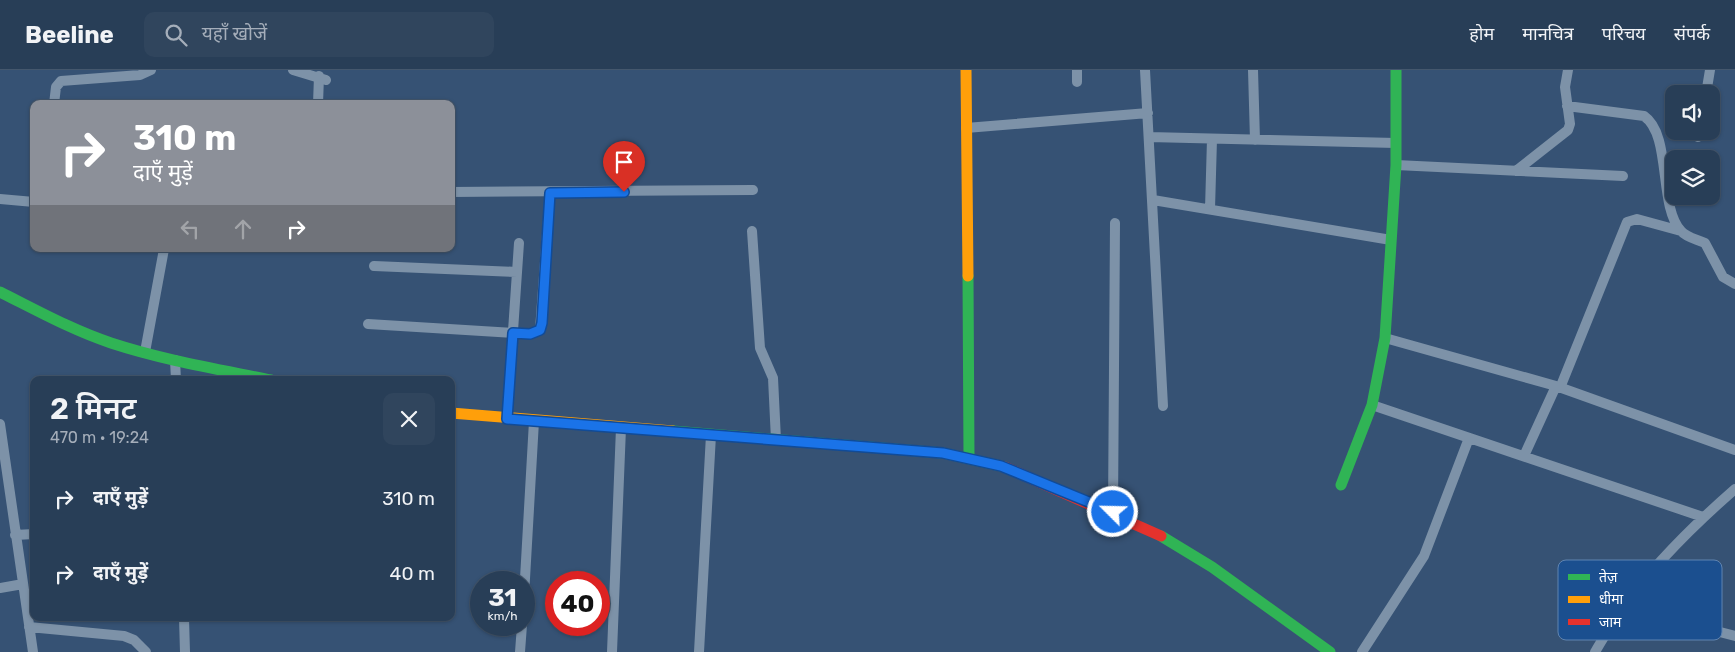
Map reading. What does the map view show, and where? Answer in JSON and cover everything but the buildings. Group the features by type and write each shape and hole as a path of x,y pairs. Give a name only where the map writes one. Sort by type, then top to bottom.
{"street":[{"path":"54,100 56,86 61,81 140,75 150,70"},
{"path":"293,70 322,78 319,100"},
{"path":"966,70 969,458"},
{"path":"1077,70 1078,82"},
{"path":"1145,70 1163,406"},
{"path":"1253,70 1255,140"},
{"path":"1341,485 1372,405 1385,338 1396,165 1396,70"},
{"path":"1516,171 1568,130 1570,124 1565,87 1568,70"},
{"path":"1708,85 1710,70"},
{"path":"1567,106 1644,116 1650,120 1658,138 1673,215 1681,230 1687,236 1705,243 1723,278 1735,284"},
{"path":"966,128 1148,113"},
{"path":"1149,137 1396,143"},
{"path":"1210,209 1212,139"},
{"path":"1396,165 1623,176"},
{"path":"455,192 550,193 753,190"},
{"path":"368,324 530,334 540,330 550,193"},
{"path":"0,199 30,202"},
{"path":"1153,200 1391,240"},
{"path":"1524,456 1558,387 1627,222 1637,219 1681,230"},
{"path":"1113,512 1115,223"},
{"path":"752,231 760,348 772,378 776,440"},
{"path":"507,419 519,243"},
{"path":"144,352 163,252"},
{"path":"374,266 517,272"},
{"path":"0,292 77,330 111,344 251,376"},
{"path":"1385,338 1558,387 1735,450"},
{"path":"175,360 176,376"},
{"path":"1372,405 1703,517"},
{"path":"455,412 507,419 943,453 1001,466 1113,512 1177,544 1330,652"},
{"path":"525,571 534,421"},
{"path":"0,424 33,652"},
{"path":"612,652 622,428"},
{"path":"699,652 711,435"},
{"path":"1362,652 1424,556 1469,438"},
{"path":"1662,560 1703,517 1735,489"},
{"path":"15,535 30,534"},
{"path":"0,588 23,584"},
{"path":"184,621 185,652"},
{"path":"29,627 124,636 134,640 146,652"},
{"path":"1722,633 1735,636"},
{"path":"520,652 521,636"},
{"path":"1595,652 1602,640"}],"traffic: fast":[{"path":"1341,485 1372,405 1385,338 1396,165 1396,70"},
{"path":"968,276 969,458"},
{"path":"0,292 68,326 111,343 170,359 251,376"},
{"path":"673,431 943,453 1005,467"},
{"path":"1161,536 1212,567 1330,652"}],"traffic: slow":[{"path":"966,70 968,276"},
{"path":"455,413 673,431"}],"traffic: jam":[{"path":"1005,467 1161,536"}],"route":[{"path":"624,192 550,193 542,323 540,330 536,333 513,333 507,419 943,453 1001,466 1113,512"}]}
